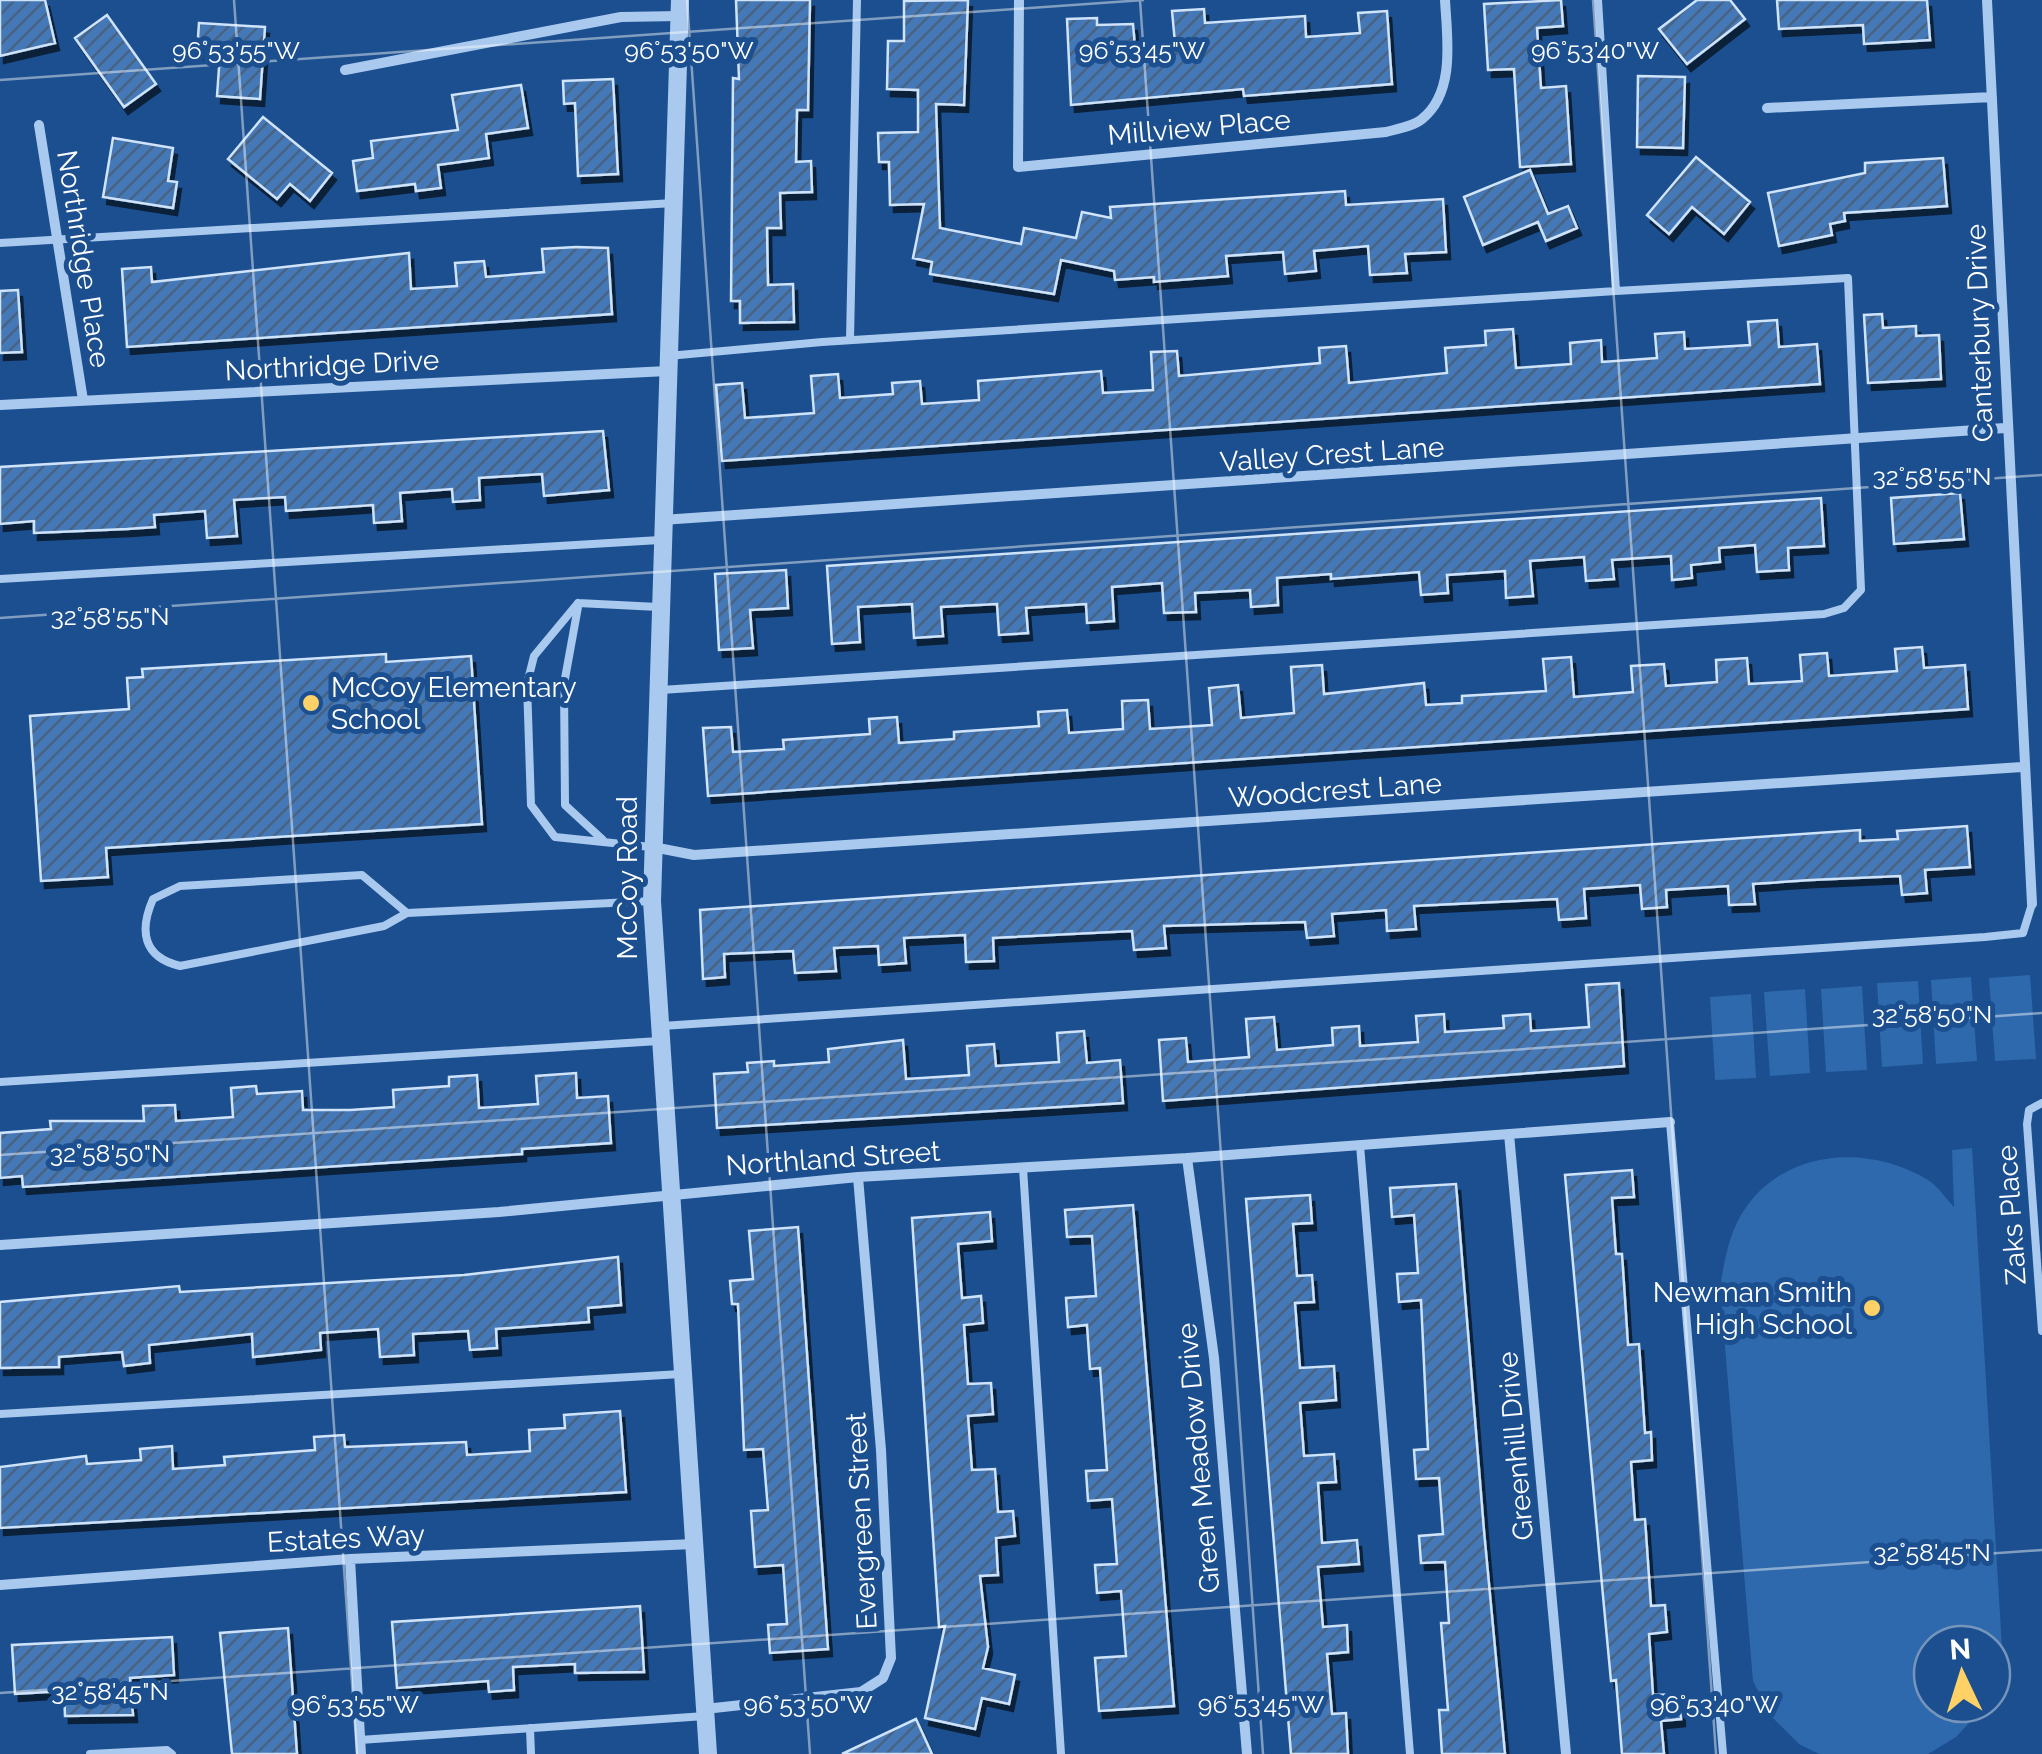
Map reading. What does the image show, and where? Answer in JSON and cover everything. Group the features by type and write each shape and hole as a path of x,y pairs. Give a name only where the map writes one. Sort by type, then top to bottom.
{"street":[{"name":"Millview Place","path":"1019,0 1018,167 1386,132 1422,120 1439,97 1448,55 1445,0"},
{"name":"Canterbury Drive","path":"1987,0 2022,767 2032,904"},
{"path":"345,70 680,8"},
{"name":"McCoy Road","path":"680,8 658,608 652,901 708,1754"},
{"path":"1768,108 1992,97"},
{"name":"Northridge Place","path":"40,126 83,400"},
{"name":"Northridge Drive","path":"0,405 668,364"},
{"name":"Valley Crest Lane","path":"661,530 2006,428"},
{"name":"Woodcrest Lane","path":"653,847 694,856 2022,767"},
{"name":"Northland Street","path":"0,1245 500,1212 670,1192 858,1177 1187,1158 1670,1122"},
{"name":"Greenhill Drive","path":"1509,1134 1566,1754"},
{"name":"Green Meadow Drive","path":"1187,1158 1214,1358 1247,1754"},
{"name":"Evergreen Street","path":"705,1712 861,1692 883,1678 891,1658 882,1450 858,1177"},
{"name":"Estates Way","path":"0,1585 350,1559 694,1544"},
{"path":"350,1559 361,1754"}],"lane":[{"path":"850,340 856,0"},
{"path":"1598,0 1616,291"},
{"path":"0,243 674,202"},
{"path":"656,690 1824,614 1844,608 1861,590 1848,278 850,340 668,364"},
{"path":"0,580 661,530"},
{"path":"578,602 658,608"},
{"path":"578,602 564,684 565,805 605,842"},
{"path":"578,602 534,656 528,684 531,805 555,837 653,847"},
{"path":"407,913 362,875 180,886 152,899 143,922 146,942 160,961 180,966 384,926 407,913 652,901"},
{"path":"0,1082 1985,937 2023,933 2032,904"},
{"name":"Zaks Place","path":"2042,1102 2029,1110 2027,1124 2042,1331"},
{"path":"1670,1122 1722,1754"},
{"path":"1360,1145 1410,1754"},
{"path":"1023,1168 1061,1754"},
{"path":"0,1414 681,1374"},
{"path":"360,1740 705,1712"},
{"path":"530,1728 532,1754"},
{"path":"90,1754 167,1750 172,1754"}],"shaded area":[{"path":"2030,975 2036,1059 1995,1061 1989,978"},
{"path":"1971,977 1977,1061 1936,1064 1931,980"},
{"path":"1918,981 1923,1064 1882,1067 1877,983"},
{"path":"1862,986 1867,1070 1826,1072 1821,989"},
{"path":"1805,989 1810,1073 1770,1076 1764,992"},
{"path":"1751,994 1756,1078 1715,1080 1710,997"},
{"path":"1972,1148 2001,1624 1912,1624 1912,1724 1968,1724 1956,1737 1928,1754 1819,1754 1799,1744 1771,1716 1753,1681 1720,1287 1726,1255 1747,1206 1764,1187 1807,1163 1832,1158 1881,1161 1928,1180 1954,1207 1952,1150"}],"building":[{"path":"0,0 45,0 55,43 0,56"},
{"path":"736,0 810,0 808,110 797,110 796,162 811,161 812,192 780,193 781,228 767,228 768,285 793,284 794,322 740,323 740,301 731,301 733,78 739,79"},
{"path":"968,0 964,105 936,104 940,228 1021,244 1024,228 1076,238 1082,212 1111,218 1110,207 1345,191 1346,205 1443,199 1446,252 1405,254 1407,273 1370,275 1368,246 1314,251 1316,271 1285,274 1283,252 1226,256 1228,276 1154,282 1154,277 1115,280 1114,271 1061,260 1054,294 930,274 932,262 913,258 924,204 890,205 889,162 879,162 878,133 918,132 918,90 887,89 888,41 904,41 904,1"},
{"path":"1561,0 1563,26 1537,28 1541,88 1566,86 1571,164 1520,167 1514,69 1488,70 1484,4"},
{"path":"1697,0 1730,0 1745,19 1687,64 1659,29"},
{"path":"1777,0 1927,0 1930,40 1864,44 1863,25 1779,29"},
{"path":"1204,9 1205,23 1305,16 1306,37 1360,33 1358,13 1387,11 1392,84 1244,96 1243,89 1071,105 1067,19 1097,18 1097,25 1133,24 1135,47 1175,43 1172,11"},
{"path":"107,15 156,84 124,107 75,38"},
{"path":"199,23 265,27 260,99 217,96 220,54 197,52"},
{"path":"1638,76 1685,77 1683,148 1637,147"},
{"path":"613,79 618,174 578,176 575,103 564,104 563,81"},
{"path":"521,85 528,128 486,134 489,158 438,165 441,188 416,191 415,184 357,191 353,161 373,158 371,141 458,130 452,95"},
{"path":"263,117 332,173 310,201 290,184 277,199 228,159"},
{"path":"113,138 173,148 168,181 177,182 173,208 103,197"},
{"path":"1696,157 1750,202 1724,234 1692,207 1669,234 1647,215"},
{"path":"1943,158 1947,206 1844,213 1845,221 1830,224 1832,235 1779,246 1768,193 1865,173 1865,163"},
{"path":"1530,170 1548,214 1568,206 1577,228 1546,241 1538,222 1483,245 1464,197"},
{"path":"608,248 612,314 127,347 122,269 151,267 152,282 409,253 411,289 457,286 455,263 484,261 486,277 544,272 542,249"},
{"path":"18,290 22,352 0,353 0,291"},
{"path":"1882,314 1883,328 1916,326 1916,336 1939,335 1941,379 1868,383 1864,315"},
{"path":"1777,320 1779,347 1817,344 1820,384 722,461 716,385 742,383 745,418 814,413 811,376 838,374 840,398 893,394 892,383 920,381 922,404 979,400 978,381 1101,371 1103,393 1153,390 1151,352 1177,351 1179,376 1320,363 1319,348 1346,346 1349,383 1447,373 1445,348 1486,345 1485,331 1513,329 1516,368 1571,364 1570,343 1601,340 1602,362 1657,358 1655,334 1684,332 1685,349 1750,345 1748,322"},
{"path":"603,431 609,490 544,496 542,474 479,478 480,500 453,502 452,489 400,493 402,521 374,523 373,505 286,511 285,497 234,500 237,536 207,538 205,511 154,515 155,527 127,529 34,533 34,521 0,524 0,467"},
{"path":"1960,493 1964,539 1894,544 1891,498"},
{"path":"1821,498 1824,546 1788,548 1789,570 1757,572 1755,545 1719,548 1720,562 1691,565 1692,578 1672,580 1671,556 1612,560 1614,579 1586,581 1584,557 1530,561 1533,596 1506,598 1505,571 1447,575 1448,593 1421,595 1419,572 1331,579 1331,574 1277,578 1278,605 1251,607 1250,590 1195,593 1196,612 1164,613 1162,583 1112,587 1114,621 1087,623 1086,604 1026,608 1028,633 999,635 997,604 941,607 943,636 914,638 912,604 858,607 860,642 832,644 827,566"},
{"path":"786,570 788,608 750,610 753,648 719,650 715,574"},
{"path":"1922,647 1924,668 1965,665 1968,709 708,796 703,728 731,727 733,752 784,749 783,740 870,734 869,719 897,717 899,743 954,739 954,732 1039,726 1038,712 1067,710 1069,733 1123,729 1122,701 1148,700 1150,729 1212,725 1209,688 1238,685 1241,718 1294,713 1291,667 1322,665 1324,694 1424,683 1426,705 1462,703 1462,696 1546,691 1543,659 1571,657 1574,697 1633,692 1631,666 1664,664 1666,686 1717,682 1716,660 1747,658 1749,684 1802,681 1800,655 1827,653 1829,676 1897,671 1895,649"},
{"path":"386,654 386,662 471,656 482,824 106,848 108,877 41,881 30,716 129,709 127,678 143,677 142,669"},
{"path":"1967,826 1970,867 1925,870 1927,893 1902,895 1900,876 1811,880 1753,884 1755,904 1729,905 1728,886 1666,890 1667,907 1642,909 1640,885 1584,889 1586,918 1559,920 1557,899 1414,906 1416,929 1387,931 1386,910 1332,914 1334,936 1307,938 1305,922 1164,926 1166,948 1134,950 1132,931 993,938 994,961 966,962 965,935 904,938 906,963 879,965 878,946 834,948 836,971 795,973 793,951 724,954 725,977 703,979 700,910 1860,830 1860,841 1898,839 1897,831"},
{"path":"1619,983 1624,1066 1163,1101 1159,1040 1186,1038 1188,1062 1249,1057 1246,1019 1274,1017 1277,1050 1333,1045 1332,1028 1359,1026 1360,1046 1418,1042 1416,1016 1444,1014 1445,1032 1504,1028 1503,1016 1530,1014 1531,1031 1589,1027 1586,985"},
{"path":"1084,1031 1087,1063 1120,1060 1123,1103 717,1128 714,1074 748,1072 747,1063 774,1061 774,1066 829,1062 828,1049 903,1040 906,1079 969,1075 967,1046 994,1044 996,1066 1059,1062 1057,1033"},
{"path":"576,1073 577,1098 608,1096 611,1143 522,1149 522,1154 23,1187 22,1176 0,1178 0,1133 51,1129 50,1121 144,1121 143,1106 175,1105 176,1121 233,1117 231,1088 256,1086 257,1094 302,1091 303,1110 350,1110 394,1107 393,1090 449,1086 449,1077 477,1075 479,1108 538,1104 536,1076"},
{"path":"1632,1170 1634,1197 1612,1198 1616,1254 1622,1254 1628,1345 1639,1344 1645,1433 1651,1432 1652,1460 1631,1462 1635,1520 1645,1519 1651,1606 1665,1605 1667,1632 1649,1634 1653,1695 1680,1694 1681,1719 1661,1721 1664,1754 1622,1754 1616,1680 1611,1681 1565,1175"},
{"path":"1456,1184 1505,1754 1442,1754 1439,1710 1448,1710 1441,1623 1449,1623 1445,1562 1421,1563 1419,1536 1443,1534 1439,1478 1416,1479 1414,1450 1428,1449 1421,1300 1399,1302 1397,1274 1418,1273 1414,1215 1392,1217 1390,1188"},
{"path":"1310,1195 1312,1223 1293,1224 1297,1276 1312,1275 1314,1302 1295,1303 1300,1368 1334,1366 1336,1400 1300,1403 1304,1456 1334,1454 1336,1482 1318,1483 1322,1543 1357,1540 1359,1564 1318,1567 1323,1627 1347,1625 1348,1652 1327,1654 1332,1714 1346,1713 1348,1754 1291,1754 1246,1199"},
{"path":"1133,1205 1174,1706 1099,1711 1095,1658 1126,1656 1121,1591 1097,1593 1095,1565 1117,1564 1112,1499 1088,1501 1086,1471 1107,1470 1100,1368 1090,1369 1087,1325 1068,1327 1066,1298 1096,1296 1092,1236 1067,1237 1065,1210"},
{"path":"990,1212 992,1241 958,1244 962,1298 981,1296 983,1323 964,1325 968,1384 991,1383 993,1414 968,1416 972,1470 995,1469 998,1512 1013,1511 1015,1536 996,1538 998,1575 980,1576 988,1647 983,1668 1015,1675 1009,1704 982,1698 975,1729 925,1718 945,1626 939,1627 912,1218"},
{"path":"798,1227 828,1649 770,1653 768,1625 787,1624 783,1565 755,1567 751,1511 768,1510 763,1449 744,1450 738,1304 732,1304 730,1281 753,1279 749,1231"},
{"path":"618,1257 621,1305 588,1308 589,1322 496,1329 497,1348 470,1350 468,1331 413,1334 414,1355 380,1357 378,1329 320,1333 321,1350 253,1357 252,1334 149,1345 150,1363 124,1366 122,1352 59,1357 59,1367 0,1368 0,1302 179,1286 180,1292 464,1275"},
{"path":"620,1411 626,1492 0,1528 0,1467 86,1456 87,1464 141,1460 140,1449 172,1446 173,1469 225,1465 224,1457 315,1450 314,1437 344,1435 345,1447 466,1442 467,1455 530,1451 529,1430 565,1428 564,1415"},
{"path":"640,1606 644,1672 575,1673 575,1664 513,1667 514,1690 489,1692 488,1681 397,1688 392,1622"},
{"path":"288,1628 297,1754 232,1754 220,1633"},
{"path":"172,1637 174,1675 130,1678 133,1715 65,1716 64,1691 15,1694 12,1645"},
{"path":"916,1719 932,1754 842,1754"}],"place":[{"name":"McCoy Elementary School","path":"311,703"},
{"name":"Newman Smith High School","path":"1872,1308"}]}
